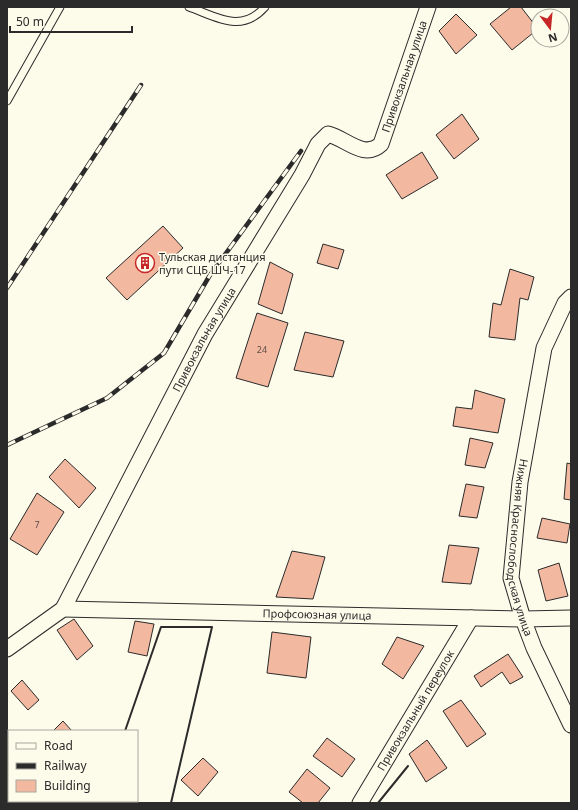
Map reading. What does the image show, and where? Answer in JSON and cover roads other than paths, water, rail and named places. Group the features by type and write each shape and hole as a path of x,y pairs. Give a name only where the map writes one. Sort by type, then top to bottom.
{"street":[{"name":"Привокзальная улица","path":"7,649 64,609 205,334 302,175 318,144 328,134 366,152 375,150 381,144 428,7"},
{"name":"Нижняя Краснослободская улица","path":"571,297 565,303 544,348 520,482 511,578 523,619 534,648 571,725"},
{"name":"Профсоюзная улица","path":"64,609 523,619 571,618"},
{"name":"Привокзальный переулок","path":"360,803 470,618"}],"lane":[{"path":"7,101 60,7"},
{"path":"189,7 226,20 238,22 252,19 265,7"}],"railway":[{"path":"7,288 141,85"},
{"path":"7,445 107,398 164,353 210,275 301,151"}],"place":[{"name":"Тульская дистанция пути СЦБ ШЧ-17","path":"145,263"}]}
